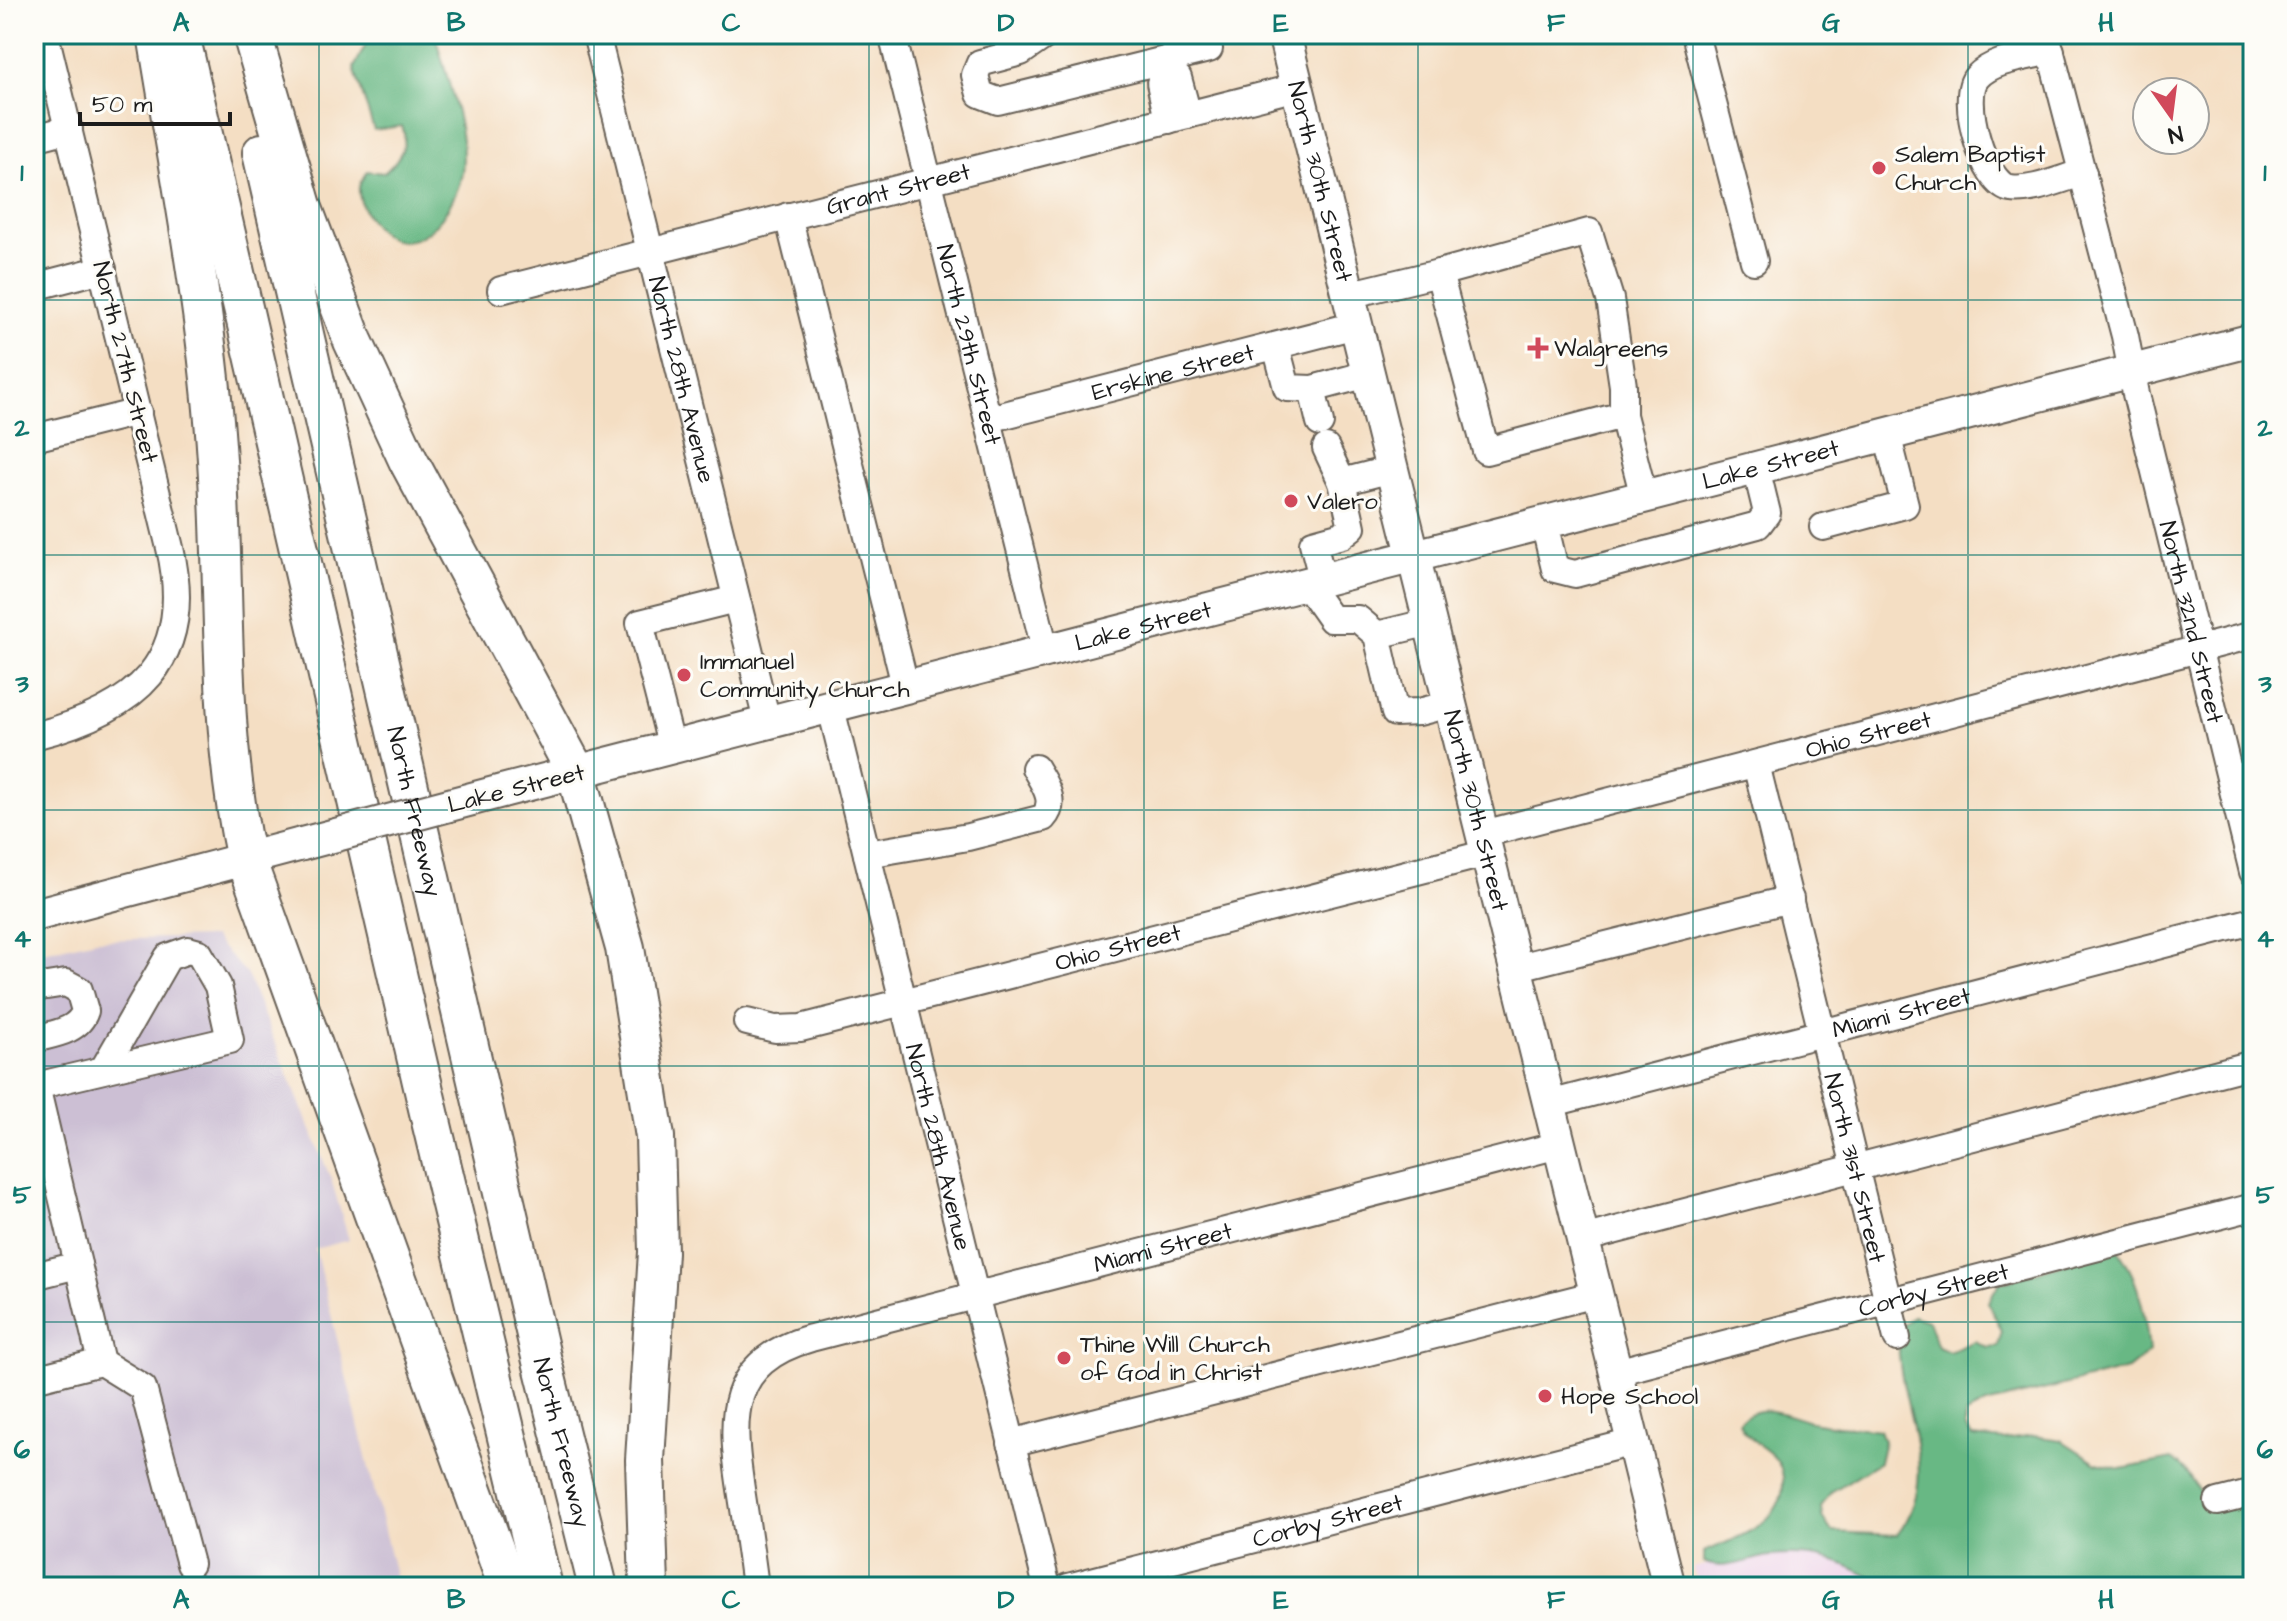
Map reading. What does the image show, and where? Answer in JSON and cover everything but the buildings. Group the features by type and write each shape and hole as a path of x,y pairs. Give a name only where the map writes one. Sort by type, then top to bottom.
{"highway":[{"path":"157,34 207,341 237,815 246,859 508,1587"},
{"path":"180,34 431,1121 543,1587"},
{"name":"North Freeway","path":"234,34 539,1346 598,1587"},
{"path":"252,34 306,217 362,363 408,460 576,772 630,971 655,1137 658,1252 645,1460 649,1587"}],"main road":[{"name":"North 30th Street","path":"1284,34 1669,1587"},
{"name":"Lake Street","path":"34,915 502,791 768,725 2253,340"}],"street":[{"name":"North 27th Street","path":"34,736 101,715 142,684 167,646 177,598 173,559 45,34"},
{"name":"North 28th Avenue","path":"596,34 768,725"},
{"name":"North 29th Street","path":"892,34 1046,653"},
{"path":"1047,34 1021,52 980,63 975,75 980,94 998,101 1164,66 1209,49 1206,34"},
{"path":"1695,34 1754,261"},
{"path":"2049,42 1987,69 1973,82 1970,105 1985,162 1994,180 2013,189 2083,173"},
{"name":"North 32nd Street","path":"2049,42 2253,872"},
{"path":"1164,66 1160,83 1178,117"},
{"name":"Grant Street","path":"501,290 1297,87"},
{"path":"34,138 69,129"},
{"path":"788,216 906,689"},
{"name":"Erskine Street","path":"989,419 1276,346 1439,273 1589,232 1610,299 1623,386 1623,415"},
{"path":"34,287 103,269"},
{"path":"1439,273 1486,451 1623,415 1644,497"},
{"path":"1276,346 1287,388 1312,389 1368,374"},
{"path":"1312,389 1323,436 1342,482 1352,527 1342,535 1313,543 1315,583 1331,619 1358,619 1377,635 1395,713 1419,712 1450,704"},
{"path":"34,438 138,412"},
{"path":"1823,527 1905,505 1887,434"},
{"path":"1544,523 1555,569 1575,574 1758,525 1767,513 1756,468"},
{"path":"1342,482 1392,469"},
{"path":"672,748 640,623 736,599"},
{"path":"1377,635 1430,622"},
{"name":"Ohio Street","path":"747,1022 775,1029 801,1028 903,1003 1485,844 1756,764 2253,635"},
{"name":"North 28th Avenue","path":"831,708 1047,1587"},
{"name":"North 31st Street","path":"1756,764 1897,1338"},
{"path":"867,854 968,837 1043,818 1049,812 1050,797 1035,768"},
{"path":"1515,968 1790,899"},
{"name":"Miami Street","path":"1549,1104 2253,921"},
{"path":"101,1362 36,1086 230,1040 218,986 199,953 188,950 168,957 103,1070"},
{"path":"34,988 66,983 79,990 85,1011 80,1022 72,1027 34,1039"},
{"path":"1582,1239 2253,1064"},
{"name":"Miami Street","path":"755,1587 734,1420 745,1383 770,1356 811,1338 1559,1145"},
{"name":"Corby Street","path":"1616,1372 2253,1207"},
{"path":"34,1276 78,1265"},
{"path":"1011,1443 1596,1294"},
{"path":"34,1379 101,1362 138,1384 148,1398 190,1564"},
{"name":"Corby Street","path":"1068,1587 1633,1442"},
{"path":"2218,1502 2253,1493"}],"shaded area":[{"path":"213,937 247,975 331,1179 349,1240 315,1249 398,1587 34,1587 34,954 96,940"},
{"path":"1810,1540 1954,1587 1699,1587 1694,1568"}],"green space":[{"path":"371,34 435,34 459,121 463,155 460,183 442,217 433,227 413,239 401,241 385,235 371,222 359,195 367,171 384,173 398,158 405,140 402,126 374,130 354,68"},
{"path":"2116,1248 2136,1283 2149,1352 2128,1369 1986,1404 1966,1414 1965,1427 1972,1437 2003,1440 2034,1436 2061,1440 2097,1463 2121,1469 2172,1459 2183,1468 2210,1503 2234,1508 2253,1505 2253,1587 1887,1587 1845,1565 1804,1555 1770,1556 1719,1566 1704,1562 1704,1552 1755,1528 1775,1510 1781,1498 1783,1477 1778,1462 1749,1437 1739,1422 1757,1411 1766,1410 1824,1424 1880,1430 1884,1441 1879,1462 1831,1492 1821,1507 1822,1517 1832,1532 1897,1535 1911,1510 1918,1486 1918,1460 1899,1356 1899,1329 1913,1316 1928,1321 1938,1347 1949,1352 1975,1341 1987,1347 1998,1346 2002,1331 1988,1302 1999,1283"}],"place":[{"name":"Salem Baptist Church","path":"1879,168"},
{"name":"Walgreens","path":"1538,348"},
{"name":"Valero","path":"1291,501"},
{"name":"Immanuel Community Church","path":"684,675"},
{"name":"Thine Will Church of God in Christ","path":"1064,1358"},
{"name":"Hope School","path":"1545,1396"}]}
